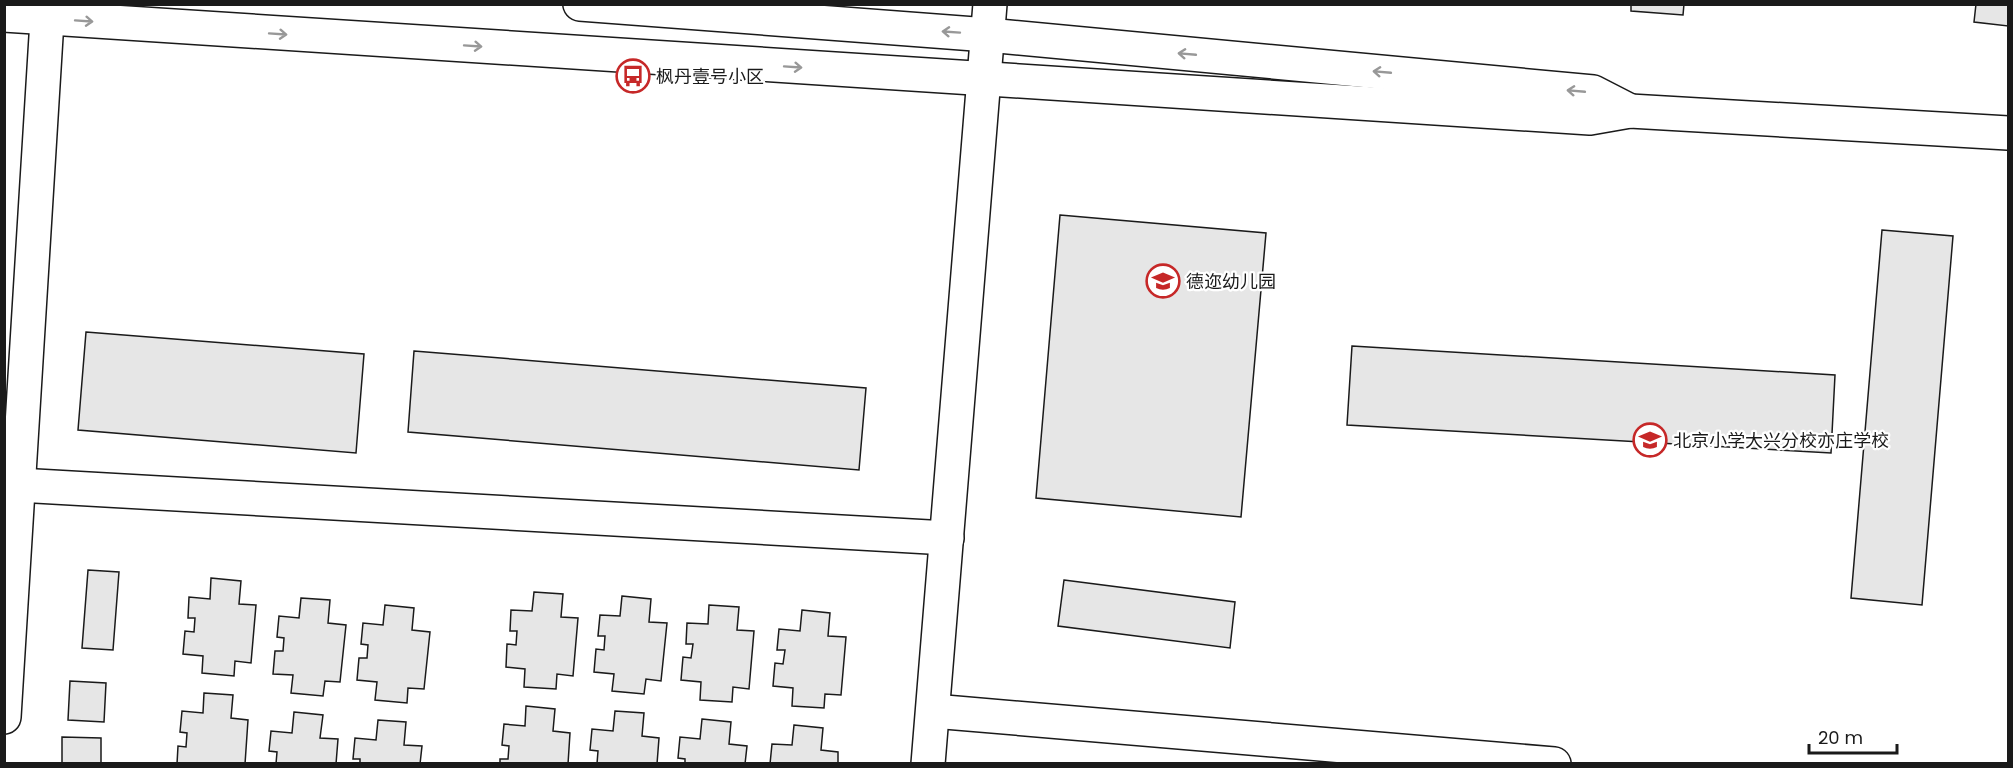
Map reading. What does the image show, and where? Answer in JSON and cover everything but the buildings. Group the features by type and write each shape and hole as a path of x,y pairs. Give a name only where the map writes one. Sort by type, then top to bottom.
{"street":[{"path":"580,4 989,20 1593,92 1630,111"},
{"path":"4,15 47,12 984,79 1590,118 1630,111 2008,133"},
{"path":"4,717 47,12"},
{"path":"928,764 989,20"},
{"path":"18,485 946,538"},
{"path":"933,711 1554,764"}],"place":[{"name":"枫丹壹号小区","path":"633,76"},
{"name":"德迩幼儿园","path":"1163,281"},
{"name":"北京小学大兴分校亦庄学校","path":"1650,440"}]}
